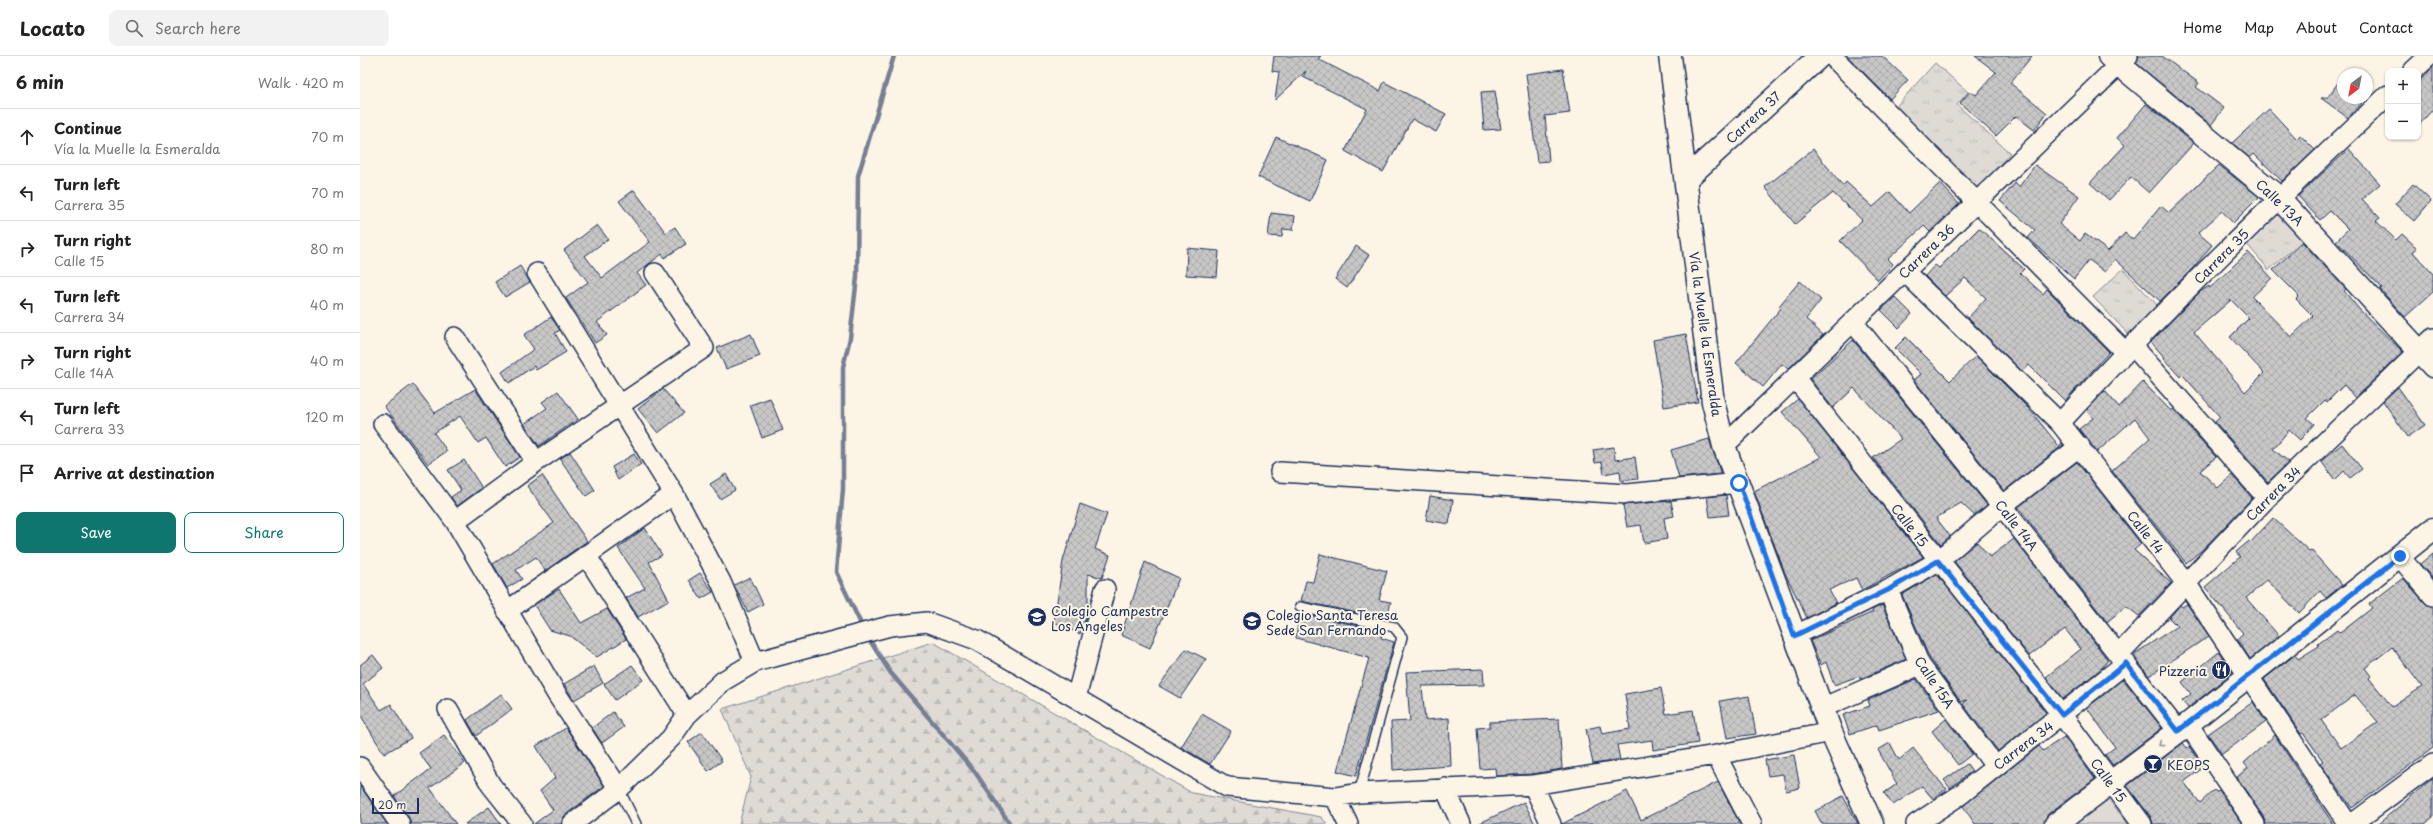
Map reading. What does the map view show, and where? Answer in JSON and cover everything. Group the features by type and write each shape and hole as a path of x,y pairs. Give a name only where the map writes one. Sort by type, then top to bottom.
{"street":[{"name":"Vía la Muelle la Esmeralda","path":"1670,56 1687,178 1713,402 1724,446 1831,732 1872,824"},
{"name":"Carrera 37","path":"1687,178 1820,56"},
{"path":"1832,56 1976,203 2128,348 2267,498"},
{"path":"2416,68 2429,56"},
{"name":"Carrera 36","path":"1724,446 1976,203 2119,59"},
{"name":"Calle 13A","path":"2119,59 2279,198 2429,351"},
{"name":"Carrera 35","path":"2060,423 2128,348 2279,198 2385,98"},
{"name":"Calle 14","path":"1905,272 2060,423 2080,446 2186,583 2348,824"},
{"path":"455,521 536,462 704,348 655,273"},
{"path":"537,274 674,494 721,582 755,662"},
{"name":"Calle 14A","path":"1853,322 2002,506 2122,658 2183,727 2256,824"},
{"path":"455,337 536,462"},
{"name":"Carrera 34","path":"1916,824 1960,795 1995,766 2062,715 2122,658 2186,583 2267,498 2429,351"},
{"name":"Calle 15","path":"1795,378 1938,561 2062,715 2110,783 2142,824"},
{"path":"383,424 455,521 556,693 619,789"},
{"path":"1794,636 1888,590 1938,561 2002,506 2080,446"},
{"path":"1280,472 1627,494 1739,483"},
{"path":"507,611 674,494"},
{"path":"2056,824 2249,676 2433,529"},
{"path":"586,555 687,715"},
{"path":"2400,556 2433,596"},
{"path":"1076,698 1105,589"},
{"name":"Calle 15A","path":"1888,590 1920,665 1995,766"},
{"path":"572,824 619,789 671,738 687,715 723,681 755,662 890,626 927,622 977,640 1227,787 1335,797 1359,793 1533,785 1716,755 1831,732"},
{"path":"1822,708 1920,665"},
{"path":"448,710 491,785 522,824"},
{"path":"1716,755 1752,824"},
{"path":"2352,824 2433,764"},
{"path":"360,767 400,824"},
{"path":"1533,785 1551,824"},
{"path":"1445,788 1461,824"},
{"path":"1335,797 1348,824"}],"lane":[{"path":"1300,607 1394,627 1402,637 1359,793"},
{"path":"619,789 636,824"}],"green space":[{"path":"1935,63 1968,92 1957,105 2010,153 1977,190 1891,112"},
{"path":"2279,211 2305,238 2269,270 2246,243"},
{"path":"2123,269 2160,308 2130,336 2093,297"},
{"path":"933,642 1192,793 1321,817 1327,824 739,824 751,777 722,709"},
{"path":"2107,797 2128,824 2070,824"}],"building":[{"path":"1274,56 1321,56 1318,59 1380,91 1384,82 1446,114 1436,132 1412,119 1383,172 1345,151 1367,109 1303,77 1306,71 1275,100 1279,72 1272,71"},
{"path":"1847,56 1882,56 1908,80 1890,99"},
{"path":"1975,56 2032,56 2010,83 2047,113 2034,130 2016,116 1996,136 1960,103 1970,91 1976,95 1996,72"},
{"path":"2139,56 2162,56 2199,83 2196,87 2224,108 2211,125 2136,63"},
{"path":"2433,67 2433,109 2421,123 2421,104 2421,80"},
{"path":"1563,69 1570,113 1545,116 1549,161 1537,162 1526,74"},
{"path":"2337,84 2337,104 2361,104 2348,118 2321,98 2327,98"},
{"path":"1495,91 1501,129 1484,130 1481,92"},
{"path":"2146,104 2194,143 2149,193 2131,177 2109,200 2090,183 2125,145 2117,138"},
{"path":"2269,109 2297,139 2300,135 2315,150 2282,181 2254,154 2250,158 2232,143"},
{"path":"1276,137 1328,160 1310,201 1258,177"},
{"path":"1813,149 1843,186 1846,182 1873,207 1890,192 1909,213 1940,183 1959,204 1930,232 1924,226 1888,259 1893,264 1878,280 1840,241 1862,220 1833,193 1795,224 1765,187"},
{"path":"2349,149 2380,184 2362,199 2380,218 2376,221 2396,240 2402,234 2417,248 2413,252 2433,274 2433,292 2405,317 2380,289 2382,288 2336,241 2348,229 2330,211 2320,220 2298,196"},
{"path":"2035,165 2079,196 2059,224 2080,241 2085,234 2108,251 2125,233 2133,240 2161,206 2169,213 2219,165 2259,197 2233,223 2222,211 2198,233 2212,245 2192,269 2160,301 2115,259 2105,272 2089,260 2074,279 2028,238 2035,230 2000,201 2015,183 2019,187"},
{"path":"2413,184 2431,201 2414,221 2395,204"},
{"path":"634,190 666,233 675,227 686,244 664,258 662,254 637,273 646,285 597,322 607,335 595,343 566,298 588,282 564,250 597,225 608,239 585,256 602,278 650,242 619,201"},
{"path":"1271,213 1295,216 1293,230 1283,229 1282,237 1268,236"},
{"path":"1979,228 2024,269 2020,273 2043,294 2047,289 2109,352 2065,401 2029,365 2022,371 1968,318 1986,298 1965,278 1945,296 1925,276 1935,265 1939,268"},
{"path":"2302,242 2346,289 2344,291 2359,309 2403,352 2355,398 2344,385 2327,402 2325,400 2307,418 2314,424 2300,440 2289,430 2273,449 2289,462 2268,482 2215,422 2220,417 2182,374 2180,377 2151,342 2200,292 2209,286 2210,288 2248,252 2272,278 2252,297 2291,337 2313,316 2296,299 2299,296 2273,270","holes":["2231,300 2249,318 2230,337 2264,373 2245,392 2194,332"]},
{"path":"1356,246 1369,255 1347,288 1335,279"},
{"path":"1187,248 1219,251 1217,277 1186,275"},
{"path":"520,266 530,282 505,297 495,282"},
{"path":"1800,281 1821,300 1806,319 1823,335 1788,369 1782,364 1763,387 1736,363 1781,308 1779,306"},
{"path":"1895,297 1912,314 1899,328 1881,310"},
{"path":"551,317 560,330 555,333 566,352 536,370 534,366 509,383 502,372 534,349 524,335"},
{"path":"751,334 760,356 726,369 717,348"},
{"path":"1686,334 1698,402 1664,407 1653,340"},
{"path":"1906,337 1950,381 1976,356 2030,410 2059,446 2062,443 2063,445 2004,491 1914,380 1921,374 1895,348"},
{"path":"1853,340 1987,505 1974,515 1961,503 1936,518 1950,536 1941,544 1873,458 1901,439 1854,388 1833,408 1810,379"},
{"path":"2143,382 2171,411 2173,409 2216,457 2200,471 2218,488 2232,475 2252,498 2203,549 2186,563 2112,471 2150,438 2135,418 2097,452 2079,429 2093,418 2087,410 2105,391 2119,407"},
{"path":"413,384 435,413 475,389 520,457 505,467 486,438 478,443 460,416 434,433 447,451 428,464 384,406"},
{"path":"2398,387 2425,425 2408,437 2383,401"},
{"path":"663,389 684,413 658,433 638,409"},
{"path":"558,391 578,419 539,446 524,424 547,408 542,402"},
{"path":"770,398 783,430 762,438 750,405"},
{"path":"1798,399 1923,557 1862,590 1856,578 1829,590 1836,603 1807,618 1785,573 1754,491 1821,457 1782,412"},
{"path":"1709,439 1721,474 1679,478 1671,450"},
{"path":"2342,444 2362,469 2350,478 2344,471 2335,480 2321,461"},
{"path":"1614,447 1615,460 1635,457 1638,479 1621,481 1620,471 1604,474 1602,462 1595,463 1593,450"},
{"path":"570,452 595,490 586,496 560,459"},
{"path":"634,454 641,464 618,480 612,467"},
{"path":"464,460 482,488 457,506 451,497 461,490 448,470"},
{"path":"2077,462 2141,544 2134,550 2171,583 2139,616 2126,606 2107,622 2018,507"},
{"path":"726,474 735,490 720,499 710,484"},
{"path":"542,475 587,541 545,571 536,557 516,570 522,579 507,588 493,564 554,523 527,486"},
{"path":"1726,495 1729,515 1710,517 1707,497"},
{"path":"1430,496 1453,500 1449,524 1426,520"},
{"path":"1671,501 1674,516 1664,518 1667,539 1644,543 1641,525 1627,527 1623,505"},
{"path":"1080,504 1107,514 1095,549 1110,555 1102,578 1088,574 1088,611 1080,634 1054,622 1063,561"},
{"path":"2273,518 2309,551 2311,550 2342,585 2326,598 2320,591 2299,613 2267,580 2246,598 2279,636 2250,659 2237,639 2243,633 2205,587 2240,557 2236,552 2249,541 2250,543"},
{"path":"645,528 662,555 649,562 669,600 638,617 626,598 645,588 618,548"},
{"path":"2014,539 2108,660 2102,668 2063,699 2046,677 2081,649 2065,629 2029,656 1954,561 1977,542 1990,557"},
{"path":"2433,553 2433,579 2420,564"},
{"path":"1320,554 1387,571 1379,600 1391,602 1386,619 1301,601 1306,581 1313,582"},
{"path":"1145,562 1179,578 1150,648 1121,635"},
{"path":"700,573 713,592 701,599 689,580"},
{"path":"1937,574 2046,713 1998,751 1963,704 1967,700 1961,702 1930,659 1902,595"},
{"path":"750,577 763,604 748,612 734,585"},
{"path":"2403,578 2425,603 2433,607 2433,748 2352,808 2320,763 2323,761 2303,733 2301,734 2264,679 2295,655 2298,659 2319,646 2318,644 2337,630 2340,633 2372,608 2369,604","holes":["2392,647 2422,687 2392,707 2369,678 2371,676 2365,668","2355,695 2378,722 2341,748 2321,720"]},
{"path":"559,589 581,623 607,609 626,639 597,657 570,636 550,630 534,605"},
{"path":"2187,604 2209,636 2149,676 2133,655 2177,626 2169,618 2180,605 2182,607"},
{"path":"1882,605 1906,659 1860,679 1859,676 1834,685 1826,662 1821,665 1810,641 1873,612 1872,610"},
{"path":"1299,613 1383,631 1381,638 1394,642 1356,776 1337,771 1369,658 1296,638"},
{"path":"1186,649 1206,659 1180,698 1159,686"},
{"path":"2219,652 2233,672 2188,708 2182,701 2191,694 2182,682"},
{"path":"373,655 383,668 363,684 381,710 391,704 411,738 384,754 360,714 360,665"},
{"path":"632,665 643,680 615,700 604,684"},
{"path":"594,666 603,683 574,700 564,684"},
{"path":"1483,669 1484,685 1422,686 1425,720 1449,718 1451,766 1393,770 1391,722 1410,721 1406,672"},
{"path":"1916,679 1939,710 1879,730 1877,725 1850,734 1843,715 1870,706 1868,700"},
{"path":"2123,679 2162,728 2113,765 2105,755 2115,747 2087,708"},
{"path":"1661,688 1666,714 1693,710 1698,743 1653,750 1652,740 1617,745 1620,760 1593,764 1586,729 1600,726 1602,734 1630,729 1625,694"},
{"path":"501,694 512,709 476,736 467,720"},
{"path":"1749,696 1756,734 1727,738 1720,701"},
{"path":"2253,702 2266,722 2222,754 2208,734"},
{"path":"613,712 624,727 602,743 592,728"},
{"path":"1202,714 1231,731 1210,764 1181,747"},
{"path":"1559,719 1562,769 1532,774 1496,776 1495,768 1480,769 1477,728 1490,727 1490,722"},
{"path":"1946,719 1972,754 1958,765 1932,731"},
{"path":"566,728 604,786 565,815 561,824 534,824 553,810 540,791 555,778 536,746"},
{"path":"702,732 722,761 708,771 688,742"},
{"path":"444,735 465,763 430,788 456,824 411,824 409,818 394,796 431,769 419,753"},
{"path":"2275,735 2333,824 2266,824 2264,818 2237,777 2248,768 2244,763"},
{"path":"2064,737 2095,779 2048,814 2044,824 1975,824 1963,806 2039,746 2043,751"},
{"path":"1890,743 1899,760 1913,748 1946,789 1933,799 1922,786 1893,805 1884,793 1897,784 1878,750"},
{"path":"2183,743 2187,748 2189,746 2204,767 2184,782 2200,803 2214,790 2216,792 2219,790 2242,824 2153,824 2151,817 2127,786"},
{"path":"1794,755 1800,788 1786,791 1783,774 1768,776 1765,760"},
{"path":"1967,764 1972,771 1950,788 1944,780"},
{"path":"2433,778 2433,817 2425,824 2378,824"},
{"path":"1718,782 1740,824 1562,824 1627,791 1641,820"},
{"path":"360,786 387,824 360,824"},
{"path":"1843,796 1858,824 1822,824 1815,811"},
{"path":"1524,802 1535,824 1478,824"},
{"path":"489,807 501,824 465,824"}],"waterway":[{"path":"863,628 836,572 843,489 843,367 850,338 857,277 858,176 894,56"},
{"path":"867,636 890,672 975,772 1010,824"}],"place":[{"name":"Colegio Campestre Los Angeles","path":"1037,617"},
{"name":"Colegio Santa Teresa Sede San Fernando","path":"1252,621"},
{"name":"Pizzeria","path":"2221,670"},
{"name":"KEOPS","path":"2153,764"}],"route":[{"path":"1739,483 1794,636 1888,590 1938,561 2062,715 2126,663 2178,731 2400,556"}]}
